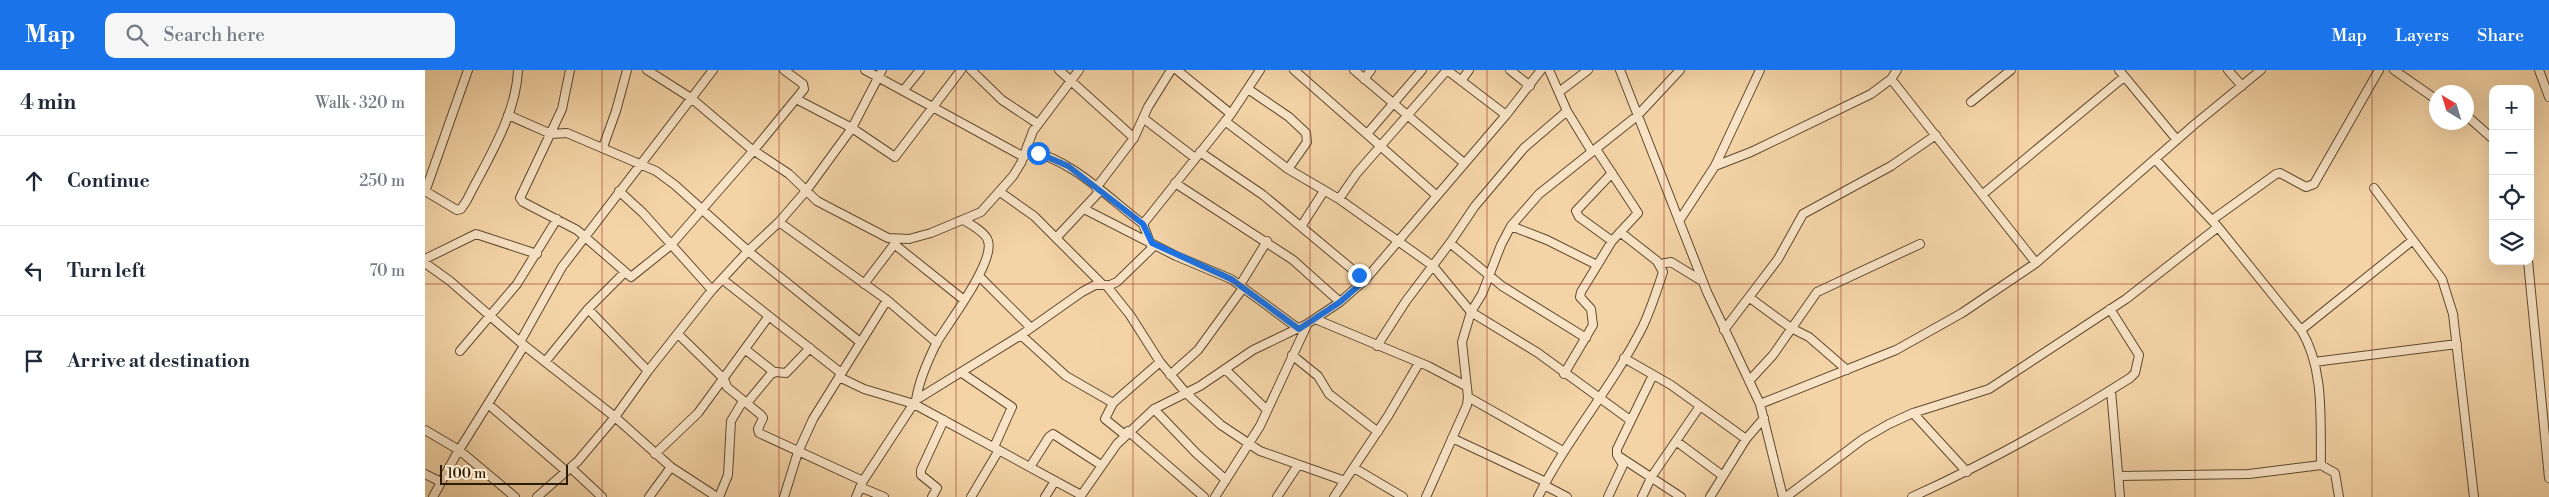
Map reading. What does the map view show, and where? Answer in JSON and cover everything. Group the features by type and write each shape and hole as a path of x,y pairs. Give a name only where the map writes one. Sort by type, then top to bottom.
{"street":[{"path":"468,70 425,191 457,210 461,209 467,200 508,115 515,97 518,70"},
{"path":"570,70 561,109 520,198 585,236 625,272 633,276 671,245 796,99 804,86 784,70"},
{"path":"603,147 627,70"},
{"path":"647,70 691,98 754,150 789,174 817,201 838,214 896,242 964,300"},
{"path":"433,497 522,344 562,268 640,163 713,70"},
{"path":"865,70 1025,154 1038,153 1068,166 1143,224 1152,243 1150,252 1117,282 1082,292 1021,335 915,402"},
{"path":"537,497 568,470 615,417 648,371 712,290 748,251 779,222 806,191 852,128 882,70"},
{"path":"903,91 920,70"},
{"path":"796,99 852,128 895,157 961,70"},
{"path":"971,70 1001,100 1038,124"},
{"path":"1059,70 1134,138"},
{"path":"864,284 896,242 931,233 965,221 981,212 1013,176 1038,124 1073,81 1079,70"},
{"path":"1056,238 1084,208 1134,138 1143,118 1171,70"},
{"path":"1177,70 1231,114"},
{"path":"1143,224 1231,114 1259,73 1249,70"},
{"path":"1294,70 1436,195"},
{"path":"1353,70 1464,163"},
{"path":"1364,78 1371,70"},
{"path":"1367,134 1422,70"},
{"path":"1339,199 1380,146 1447,70 1506,115"},
{"path":"1461,80 1469,70"},
{"path":"1510,70 1529,86"},
{"path":"722,279 810,348 840,375 864,389 915,402 1081,496 1101,465 1126,433 1154,409 1208,382 1253,350 1299,329 1340,302 1365,280 1506,115 1541,70"},
{"path":"1549,70 1567,111 1638,212 1613,240 1579,296 1591,309 1593,325 1564,374"},
{"path":"1559,92 1588,70"},
{"path":"1621,70 1637,116 1702,281 1760,404 1785,497 1863,439 1913,413 1989,390 2145,285 2218,227"},
{"path":"1426,497 1468,397 1462,342 1471,312 1490,277 1501,245 1511,226 1539,194 1637,116 1680,70"},
{"path":"1679,221 1715,166 1760,70"},
{"path":"1715,166 1751,152 1863,98 1891,79 1897,70"},
{"path":"1971,102 2011,70"},
{"path":"2119,70 2177,140"},
{"path":"2228,70 2241,86"},
{"path":"1760,404 1896,350 1962,313 2036,263 2177,140 2261,70"},
{"path":"2212,220 2276,174 2280,174 2307,187 2314,184 2379,70"},
{"path":"2394,70 2429,94"},
{"path":"2539,70 2549,97"},
{"path":"1983,194 2125,77"},
{"path":"1891,79 2036,263"},
{"path":"1248,89 1289,117 1306,133 1307,142 1287,169"},
{"path":"1377,346 1406,300 1433,266 1475,206 1509,164 1567,111"},
{"path":"508,115 551,134 567,133 656,171 675,185 748,251 860,342"},
{"path":"1143,118 1263,195 1365,280"},
{"path":"1225,121 1287,169 1339,199 1433,266 1471,312 1538,353 1599,400 1630,420"},
{"path":"2474,122 2489,135"},
{"path":"1724,330 1779,259 1803,214 1891,166 1936,135"},
{"path":"2155,159 2218,227 2301,330 2309,343 2314,362 2319,401 2321,465"},
{"path":"1612,173 1576,211 1579,217 1613,240"},
{"path":"1175,183 1267,241 1317,279 1340,302"},
{"path":"2374,188 2442,279 2453,314 2474,497"},
{"path":"619,191 643,214 712,290"},
{"path":"1301,225 1325,191"},
{"path":"1000,192 1034,216 1104,285 1130,315 1159,362 1186,393 1221,425 1247,444 1298,465 1345,481"},
{"path":"1084,208 1242,286 1299,329"},
{"path":"460,351 517,284 557,220"},
{"path":"855,497 861,484 915,402 920,381 937,343 979,276 989,242 987,237 965,221"},
{"path":"779,222 887,300 937,343"},
{"path":"1511,226 1547,240 1597,265"},
{"path":"1538,497 1563,451 1599,400 1643,326 1663,272 1660,264 1620,232"},
{"path":"425,259 476,234 537,254"},
{"path":"2301,330 2413,240"},
{"path":"1170,375 1198,350 1242,286 1267,241"},
{"path":"1449,243 1490,277 1586,338"},
{"path":"1749,381 1773,355 1817,292 1920,244"},
{"path":"1660,264 1671,262 1702,281"},
{"path":"425,263 450,281 522,344 615,417 671,467 718,497 728,475 731,421 745,402 773,372"},
{"path":"2528,265 2549,478"},
{"path":"545,362 588,309 625,272"},
{"path":"979,276 1031,328"},
{"path":"1750,298 1791,328 1809,337 1847,370"},
{"path":"784,497 798,452 813,420 887,300"},
{"path":"588,309 648,371"},
{"path":"1912,497 1967,472 2044,431 2111,390 2135,372 2139,356 2110,309"},
{"path":"655,454 691,420 746,350 769,316"},
{"path":"1315,319 1419,363 1466,386"},
{"path":"1215,497 1267,410 1307,324"},
{"path":"678,334 724,379 727,387 763,416 758,429 759,433 884,497"},
{"path":"1021,335 1066,376 1113,403"},
{"path":"2314,362 2457,344"},
{"path":"746,350 773,372 786,373 810,348"},
{"path":"1292,356 1318,376 1329,394 1378,432"},
{"path":"1624,358 1700,406 1746,439"},
{"path":"1159,362 1113,403 1105,418 1204,497"},
{"path":"1334,497 1378,432 1419,363"},
{"path":"1225,369 1267,410"},
{"path":"962,373 1012,407 996,449 971,497"},
{"path":"1617,455 1630,420 1653,375"},
{"path":"2111,390 2120,497"},
{"path":"1468,397 1563,451"},
{"path":"488,404 602,497"},
{"path":"1642,497 1653,476 1700,406"},
{"path":"1154,409 1196,453 1226,480"},
{"path":"1913,413 1967,472"},
{"path":"1710,497 1746,439 1764,418"},
{"path":"932,497 937,488 921,475 921,470 944,420"},
{"path":"425,430 459,450 515,497"},
{"path":"1030,467 1049,437 1053,434 1101,465"},
{"path":"1452,438 1545,483 1567,497"},
{"path":"1676,441 1723,476"},
{"path":"1617,455 1653,476 1681,497"},
{"path":"1608,497 1623,465 1617,455"},
{"path":"1277,497 1298,465"},
{"path":"2119,476 2249,474 2321,465 2335,474 2339,497"},
{"path":"649,497 671,467"},
{"path":"1354,468 1403,497"},
{"path":"425,474 441,482"},
{"path":"1045,497 1055,481"}],"route":[{"path":"1038,153 1068,166 1143,224 1152,243 1176,256 1231,279 1299,329 1340,302 1365,280 1359,275"}]}
